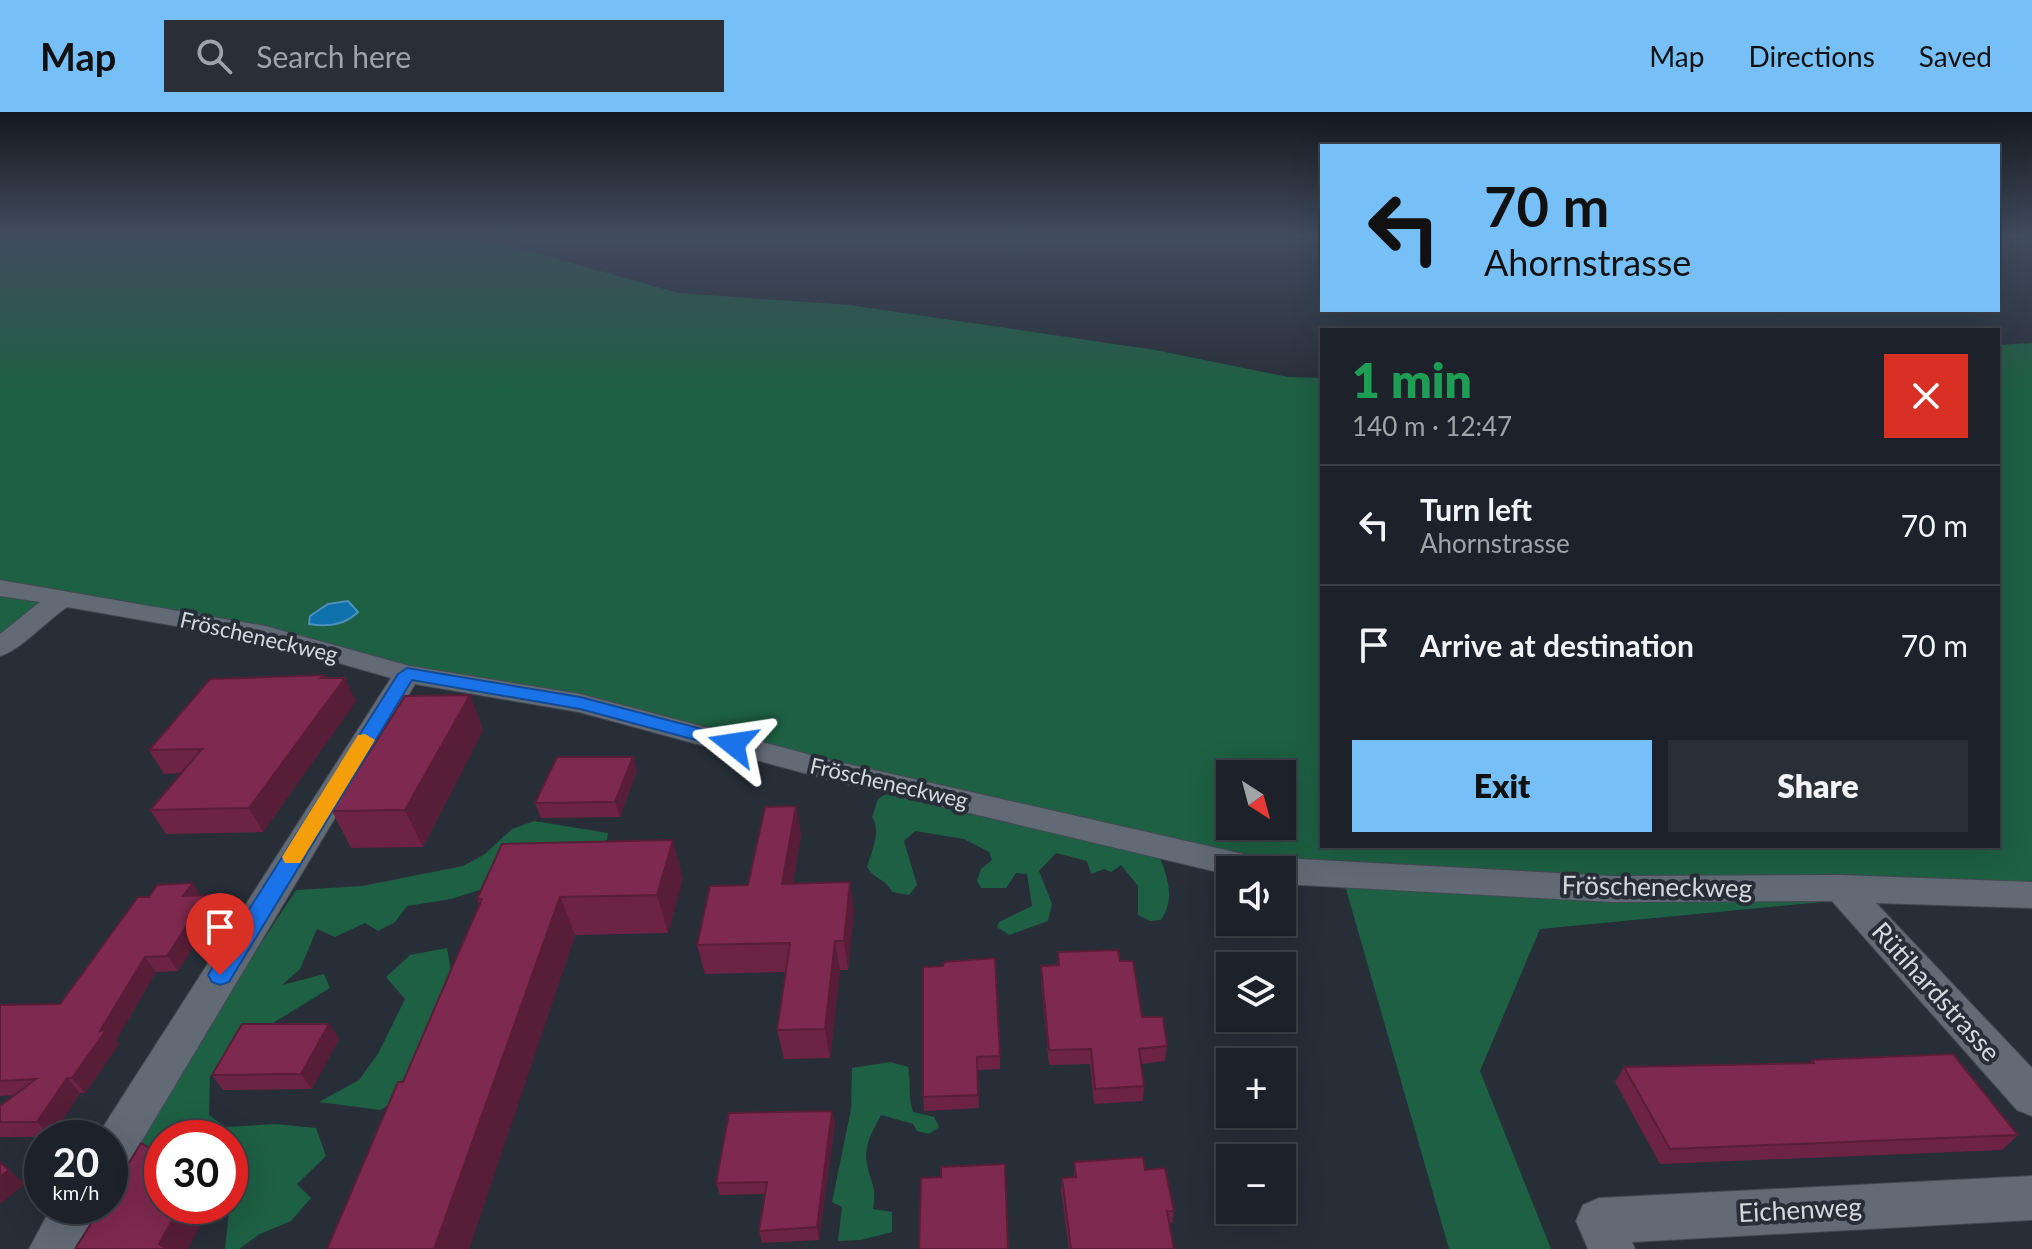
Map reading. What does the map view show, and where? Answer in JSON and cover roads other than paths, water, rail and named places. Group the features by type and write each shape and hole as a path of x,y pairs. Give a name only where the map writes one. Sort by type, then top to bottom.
{"street":[{"name":"Fröscheneckweg","path":"0,588 265,634 407,674 580,703 826,769 1216,859"},
{"path":"0,648 35,617 64,598"},
{"path":"128,1125 407,674"},
{"name":"Fröscheneckweg","path":"1296,872 1612,889 1841,888 2032,895"},
{"name":"Rütihardstrasse","path":"1841,888 2032,1097"},
{"name":"Eichenweg","path":"1612,1249 1599,1221 2032,1198"},
{"path":"52,1249 67,1224"}],"water":[{"path":"348,601 358,612 347,620 329,625 309,624 310,616 328,604"}]}
